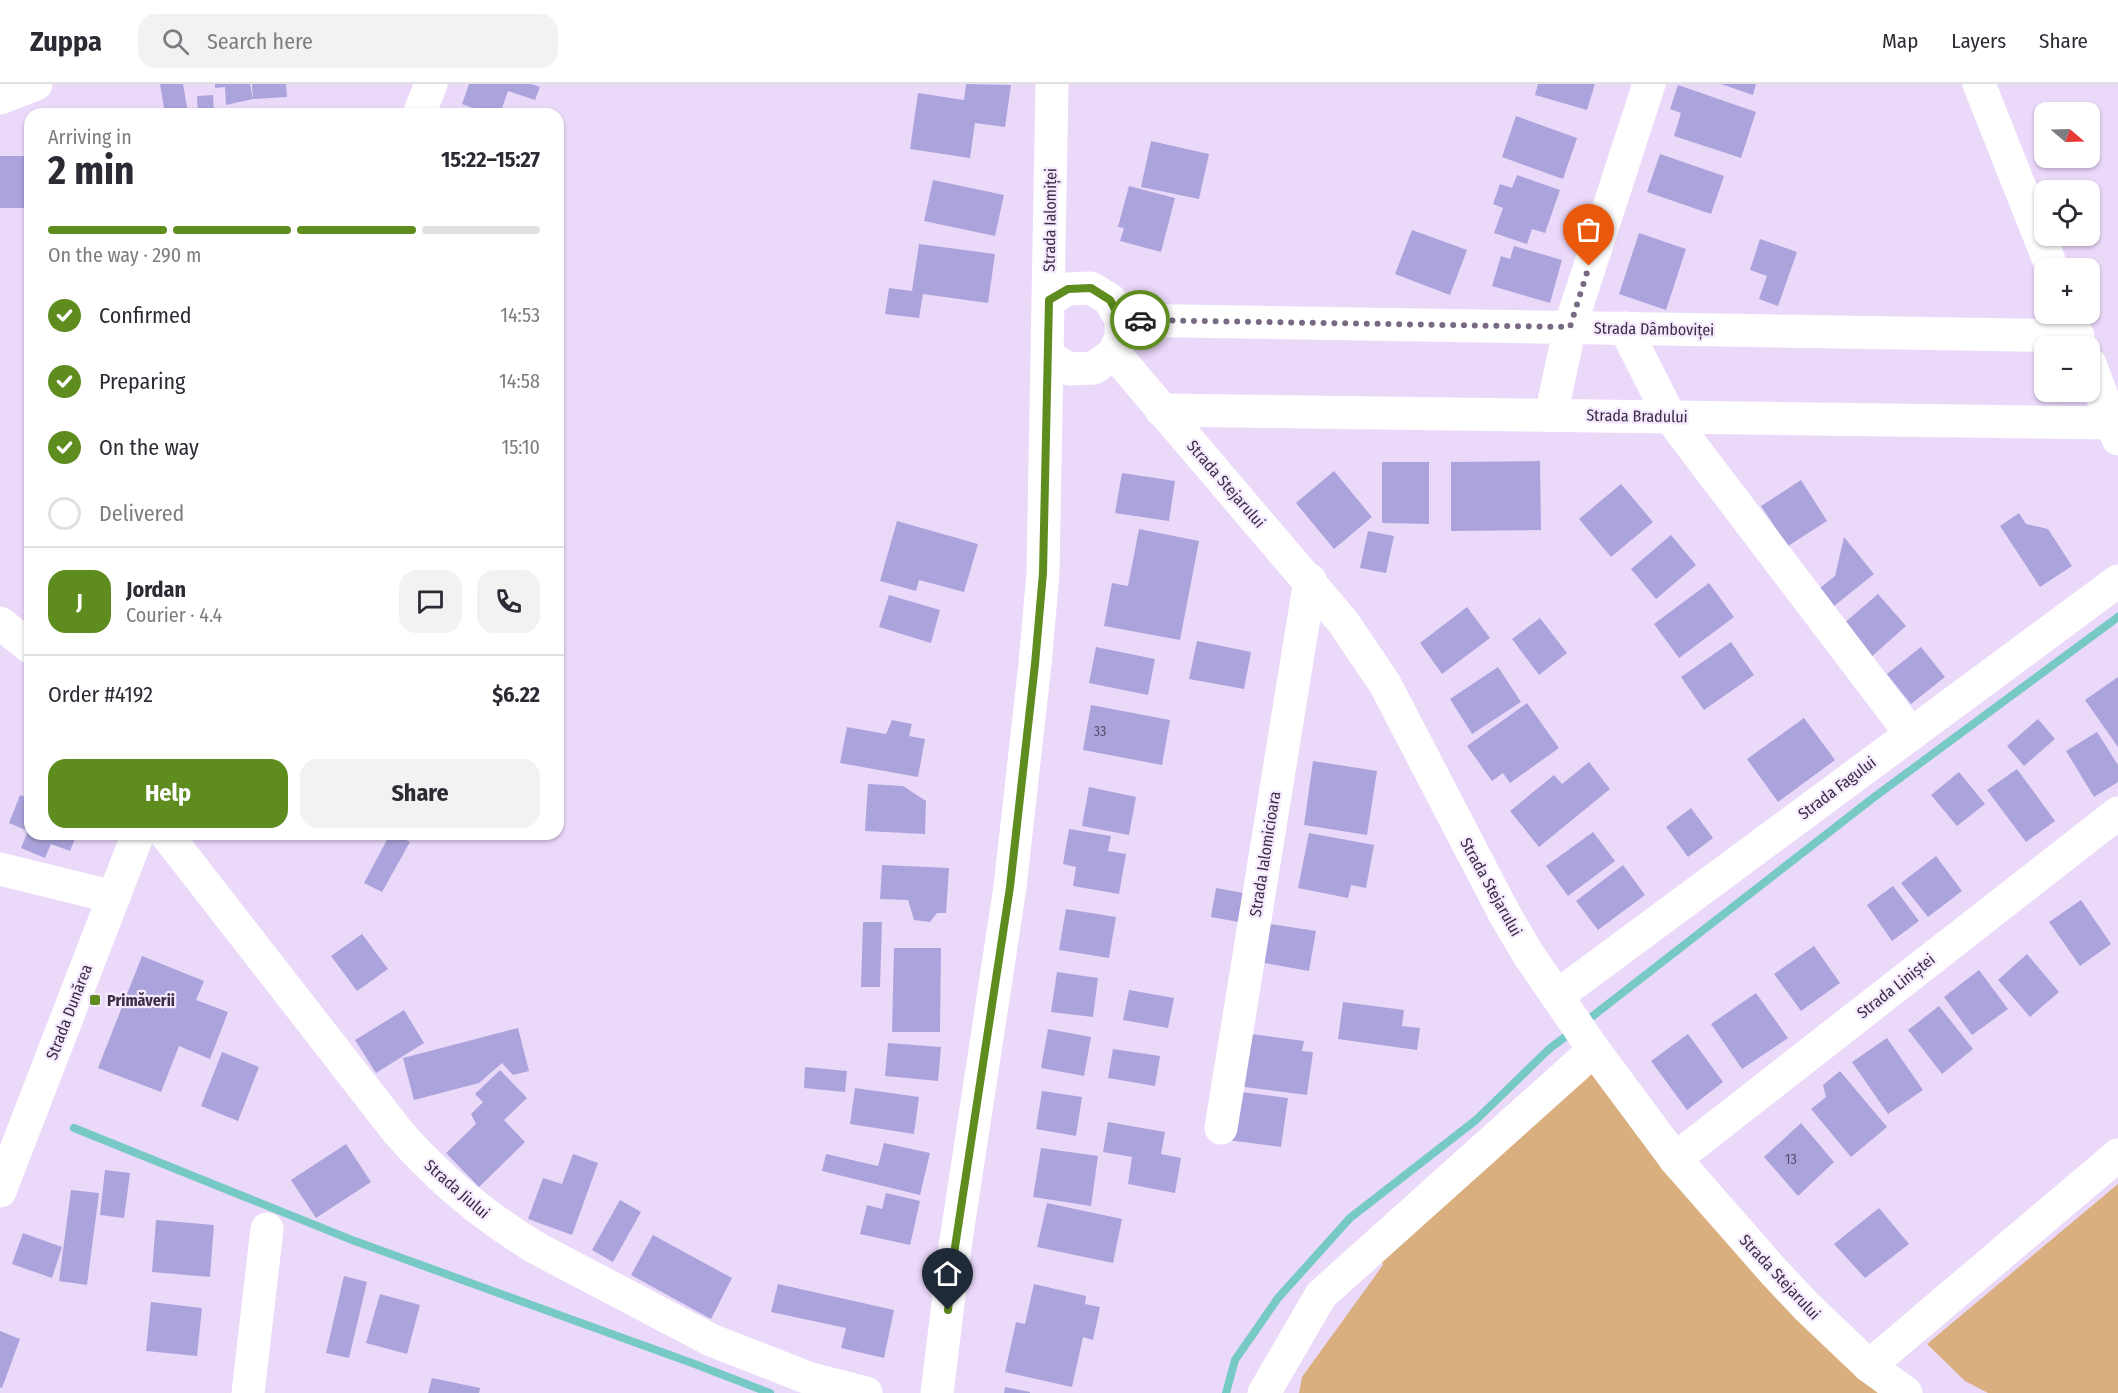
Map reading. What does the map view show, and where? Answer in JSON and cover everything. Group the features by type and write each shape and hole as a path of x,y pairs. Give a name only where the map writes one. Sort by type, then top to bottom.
{"street":[{"path":"0,98 36,84"},
{"path":"421,108 431,84"},
{"name":"Strada Ialomiței","path":"938,1393 955,1247 1010,887 1043,573 1052,84"},
{"path":"1551,415 1570,327 1648,84"},
{"path":"1979,84 2048,258"},
{"path":"1048,356 1069,369 1094,368 1114,353 1121,337 1121,320 1110,300 1091,288 1068,289 1049,300"},
{"name":"Strada Dâmboviței","path":"1121,320 1625,328 2034,339"},
{"path":"1625,328 1670,417 1911,734"},
{"name":"Strada Stejarului","path":"1114,353 1310,580 1343,622 1385,684 1504,913 1528,954 1590,1044 1675,1159 1775,1274 1869,1366 1906,1393"},
{"path":"2100,392 2115,431"},
{"name":"Strada Bradului","path":"1161,410 1670,417 2115,431"},
{"name":"Strada Ialomicioara","path":"1221,1128 1310,580"},
{"name":"Strada Fagului","path":"1562,1002 1911,734 2118,582"},
{"path":"0,623 24,642"},
{"name":"Strada Liniștei","path":"1675,1159 2118,813"},
{"name":"Strada Dunărea","path":"0,1191 136,840"},
{"name":"Strada Jiului","path":"171,840 398,1132 418,1155 462,1197 538,1249 711,1340 811,1379 866,1393"},
{"path":"0,868 114,897"},
{"path":"1264,1393 1321,1295 1590,1044"},
{"path":"1869,1366 2118,1155"},
{"path":"248,1393 267,1229"}],"shaded area":[{"path":"1577,1044 1881,1386 1877,1393 1299,1393 1302,1377 1383,1265 1376,1234"},
{"path":"2118,1184 2118,1393 1988,1393 1965,1381 1927,1344"}],"building":[{"path":"160,84 183,84 187,108 164,108"},
{"path":"215,84 250,84 253,99 226,105 225,87 215,88"},
{"path":"252,84 286,84 287,97 253,99"},
{"path":"469,84 531,84 540,87 535,100 508,91 502,108 473,108 462,104"},
{"path":"966,84 1011,85 1005,127 975,123 970,158 910,149 918,93 964,100"},
{"path":"1538,84 1595,84 1587,110 1535,95"},
{"path":"1721,84 1756,84 1753,95"},
{"path":"1678,85 1756,112 1741,158 1674,136 1681,113 1670,109"},
{"path":"213,95 214,108 198,108 197,96"},
{"path":"1516,116 1577,138 1563,179 1502,157"},
{"path":"1151,141 1209,154 1199,199 1141,187"},
{"path":"1660,154 1724,176 1711,214 1647,192"},
{"path":"0,156 24,156 24,208 0,208"},
{"path":"1517,175 1560,190 1545,233 1532,229 1527,244 1494,233 1503,208 1493,204 1500,184 1512,188"},
{"path":"933,180 1004,195 995,236 924,221"},
{"path":"1129,186 1175,198 1161,252 1120,241 1124,228 1118,227"},
{"path":"1412,230 1467,250 1450,295 1395,274"},
{"path":"1639,233 1686,249 1666,310 1619,294"},
{"path":"1760,239 1797,252 1778,306 1759,299 1767,276 1750,270"},
{"path":"919,244 995,254 988,303 923,294 919,318 885,314 889,288 912,291"},
{"path":"1514,246 1562,260 1550,303 1492,286 1501,256 1510,259"},
{"path":"1540,461 1541,530 1451,531 1451,462"},
{"path":"1382,462 1429,462 1429,524 1382,523"},
{"path":"1334,471 1372,517 1334,549 1296,503"},
{"path":"1122,473 1175,481 1169,521 1115,513"},
{"path":"1801,480 1827,521 1788,546 1761,506"},
{"path":"1621,484 1653,522 1611,557 1579,519"},
{"path":"2019,513 2026,524 2048,529 2072,566 2040,587 2000,526"},
{"path":"897,521 978,544 964,592 919,580 916,591 880,581"},
{"path":"1139,529 1199,541 1180,640 1104,626 1112,583 1128,586"},
{"path":"1368,531 1394,536 1386,573 1360,568"},
{"path":"1671,535 1696,565 1656,599 1631,569"},
{"path":"1844,537 1874,574 1829,610 1815,592 1835,576"},
{"path":"1709,583 1734,617 1679,658 1654,624"},
{"path":"1878,594 1906,626 1870,658 1842,625"},
{"path":"889,595 940,610 931,643 879,627"},
{"path":"1467,607 1490,638 1442,674 1420,643"},
{"path":"1540,618 1567,653 1539,675 1512,639"},
{"path":"1197,641 1251,652 1244,689 1189,679"},
{"path":"1731,642 1754,675 1704,710 1681,677"},
{"path":"1096,647 1155,659 1148,695 1089,683"},
{"path":"1921,647 1945,677 1911,704 1887,674"},
{"path":"1498,667 1521,702 1472,734 1450,699"},
{"path":"2118,677 2118,747 2085,700"},
{"path":"1527,703 1559,748 1510,783 1503,773 1492,781 1467,746"},
{"path":"1091,705 1170,720 1162,765 1083,750"},
{"path":"1804,718 1835,760 1778,802 1747,759"},
{"path":"2038,719 2055,739 2024,766 2007,746"},
{"path":"892,720 912,724 909,736 925,739 918,777 840,763 847,727 886,734"},
{"path":"2097,732 2118,765 2118,782 2094,797 2066,751"},
{"path":"1313,761 1377,771 1367,835 1304,825"},
{"path":"1589,762 1610,789 1539,847 1510,811 1554,775 1562,784"},
{"path":"2017,769 2055,821 2026,842 1987,790"},
{"path":"1959,772 1985,804 1957,826 1931,795"},
{"path":"868,784 903,786 926,801 925,834 865,831"},
{"path":"1089,787 1136,797 1129,835 1082,826"},
{"path":"20,795 24,797 24,829 9,823"},
{"path":"1691,808 1713,838 1688,857 1666,827"},
{"path":"1069,829 1111,836 1108,851 1126,854 1119,894 1073,886 1076,867 1063,864"},
{"path":"1593,832 1615,861 1568,896 1546,866"},
{"path":"1309,833 1374,845 1366,888 1351,885 1348,898 1298,888"},
{"path":"24,840 75,840 70,851 51,844 45,858 21,848"},
{"path":"387,840 410,842 382,892 364,883"},
{"path":"1936,856 1962,891 1928,917 1901,883"},
{"path":"882,865 949,868 946,913 937,913 930,922 914,920 908,900 880,899"},
{"path":"1623,865 1645,895 1598,930 1576,901"},
{"path":"1893,886 1919,921 1892,941 1867,905"},
{"path":"1216,888 1249,894 1244,923 1211,917"},
{"path":"2081,900 2111,944 2080,966 2049,922"},
{"path":"1066,909 1116,917 1109,958 1059,950"},
{"path":"863,922 882,922 880,987 861,987"},
{"path":"1270,924 1316,931 1309,971 1264,963"},
{"path":"362,934 388,969 357,991 331,956"},
{"path":"1814,946 1840,983 1801,1011 1774,974"},
{"path":"894,948 941,948 940,1032 892,1032"},
{"path":"2027,954 2059,992 2030,1017 1998,980"},
{"path":"142,956 204,981 196,1000 228,1012 210,1059 179,1046 161,1092 98,1068"},
{"path":"1979,970 2008,1009 1972,1035 1944,997"},
{"path":"1057,972 1098,978 1093,1017 1051,1012"},
{"path":"1129,990 1174,998 1168,1028 1123,1020"},
{"path":"1756,993 1788,1038 1742,1069 1711,1024"},
{"path":"1343,1002 1404,1010 1402,1026 1420,1028 1417,1050 1338,1039"},
{"path":"1939,1006 1973,1049 1942,1074 1908,1030"},
{"path":"404,1010 424,1043 376,1073 355,1040"},
{"path":"518,1028 529,1071 513,1075 502,1063 479,1083 414,1100 403,1058"},
{"path":"1048,1029 1091,1037 1084,1076 1041,1068"},
{"path":"1244,1033 1304,1041 1302,1051 1313,1052 1307,1095 1237,1086"},
{"path":"1688,1034 1723,1082 1687,1110 1651,1061"},
{"path":"1887,1038 1923,1090 1888,1114 1852,1062"},
{"path":"888,1043 941,1047 938,1081 885,1076"},
{"path":"1113,1049 1160,1056 1155,1086 1108,1078"},
{"path":"222,1052 259,1067 238,1121 201,1106"},
{"path":"805,1067 847,1071 845,1092 804,1088"},
{"path":"500,1070 527,1098 504,1120 525,1142 479,1187 446,1153 476,1124 471,1114 483,1102 475,1094"},
{"path":"1840,1071 1887,1127 1851,1157 1811,1109 1826,1097 1823,1085"},
{"path":"855,1088 919,1097 914,1134 850,1124"},
{"path":"1042,1091 1082,1097 1076,1136 1036,1129"},
{"path":"1234,1091 1288,1098 1281,1147 1227,1140"},
{"path":"1108,1122 1165,1132 1161,1154 1181,1158 1175,1193 1128,1184 1132,1157 1103,1152"},
{"path":"1801,1123 1834,1162 1798,1196 1764,1157"},
{"path":"884,1143 930,1153 920,1195 822,1171 826,1154 878,1166"},
{"path":"346,1144 371,1182 316,1218 291,1180"},
{"path":"1041,1148 1098,1156 1091,1206 1033,1197"},
{"path":"573,1154 598,1163 572,1235 528,1219 543,1178 562,1184"},
{"path":"105,1170 130,1173 124,1218 100,1215"},
{"path":"71,1190 99,1193 87,1285 59,1281"},
{"path":"886,1193 920,1201 910,1245 860,1234 867,1205 882,1209"},
{"path":"620,1200 641,1212 613,1262 592,1250"},
{"path":"1047,1203 1122,1219 1113,1263 1037,1247"},
{"path":"1879,1208 1909,1244 1865,1278 1834,1244"},
{"path":"156,1220 214,1225 210,1277 152,1272"},
{"path":"23,1233 62,1247 52,1278 12,1264"},
{"path":"653,1235 732,1278 711,1319 631,1275"},
{"path":"344,1276 367,1282 349,1358 326,1353"},
{"path":"778,1284 894,1310 884,1358 841,1348 846,1328 771,1312"},
{"path":"1034,1284 1086,1296 1085,1304 1100,1307 1093,1340 1083,1337 1072,1387 1005,1372 1016,1322 1025,1324"},
{"path":"380,1294 420,1305 407,1354 366,1343"},
{"path":"151,1302 202,1308 197,1356 146,1351"},
{"path":"0,1331 20,1339 2,1388 0,1387"},
{"path":"432,1378 480,1388 479,1393 428,1393"},
{"path":"1005,1387 1030,1392 1030,1393 1004,1393"}],"waterway":[{"path":"1585,1022 1873,798 2118,617"},
{"path":"1226,1393 1235,1360 1278,1298 1350,1218 1476,1120 1549,1049 1573,1031"},
{"path":"74,1128 352,1240 770,1393"}],"way so far":[{"path":"1140,320 1570,327 1589,266"}],"place":[{"name":"Primăverii","path":"95,1000"}],"route":[{"path":"948,1310 955,1247 1010,887 1035,664 1043,573 1049,300 1068,289 1091,288 1110,300 1121,320 1140,320"}]}
